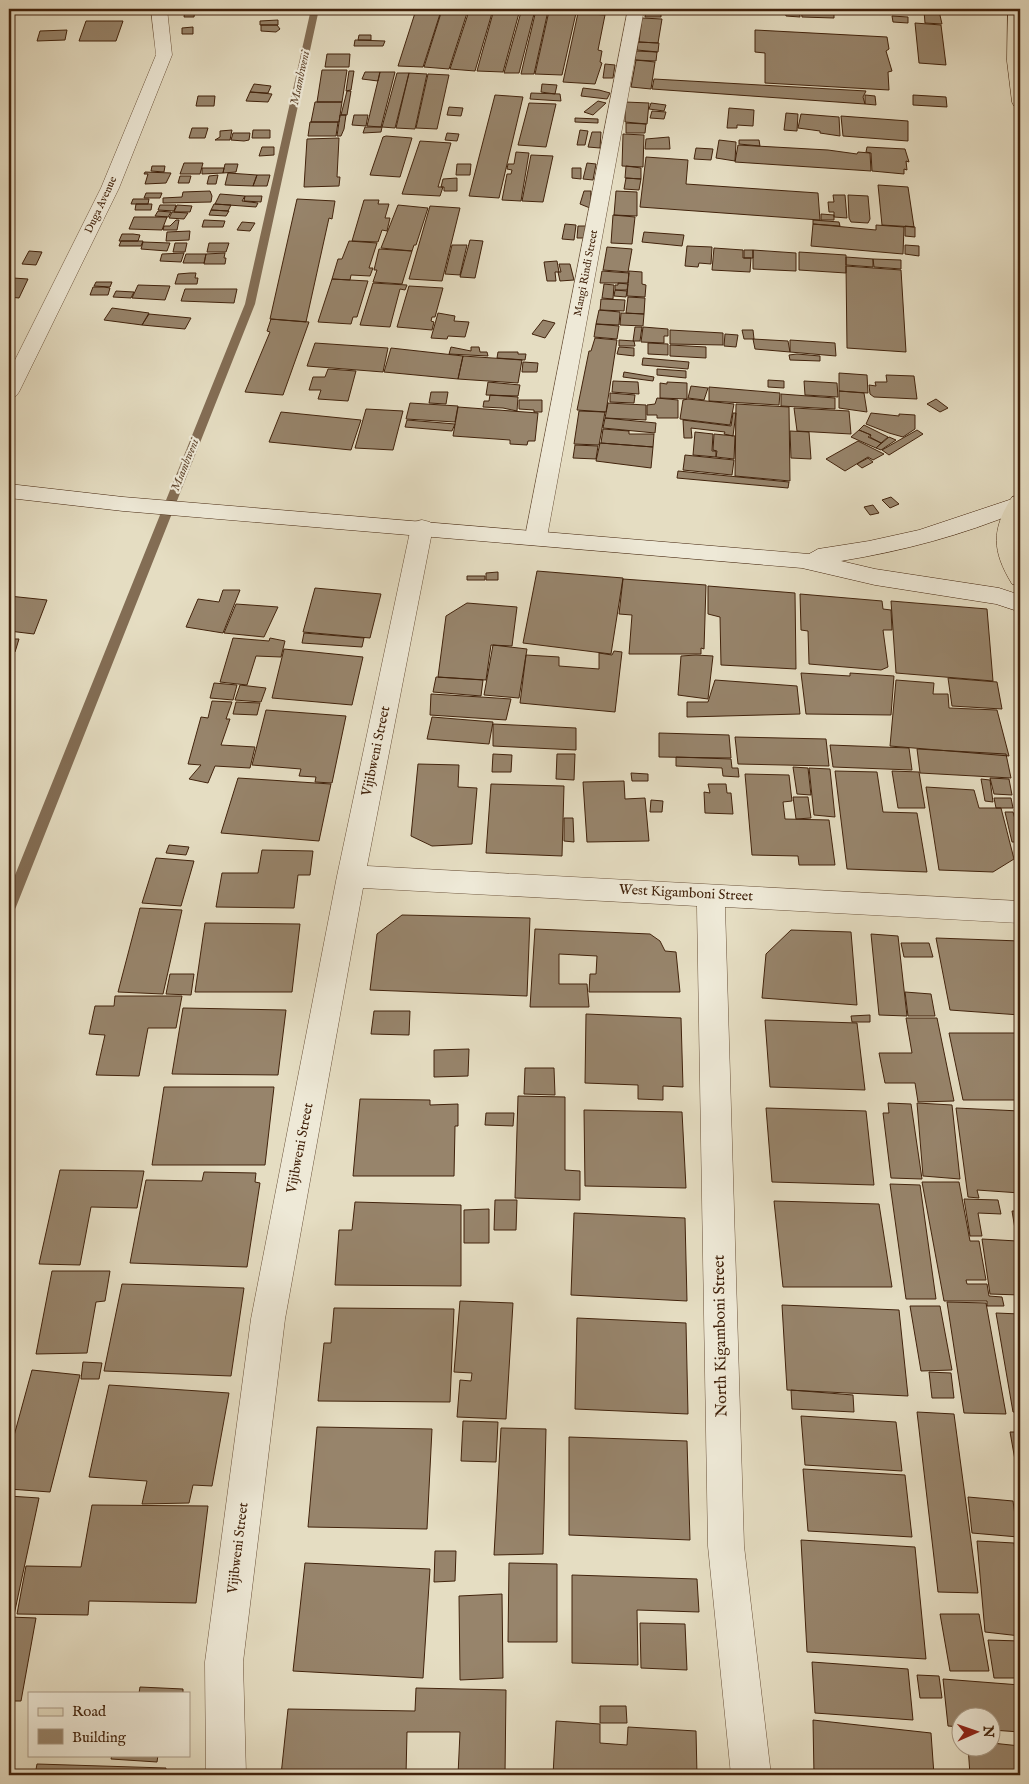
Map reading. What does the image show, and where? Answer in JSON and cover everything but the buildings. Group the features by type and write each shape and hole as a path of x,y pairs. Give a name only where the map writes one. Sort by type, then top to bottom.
{"main road":[{"path":"1016,9 1020,102"},
{"path":"1019,503 1008,529 1009,557 1020,578"}],"street":[{"name":"Duga Avenue","path":"9,392 110,188 164,55 159,9"},
{"name":"Mangi Rindi Street","path":"536,537 636,9"},
{"path":"9,491 123,504 802,560 875,577 999,596 1020,604"},
{"path":"802,560 866,551 985,518 1019,503"},
{"name":"Vijibweni Street","path":"226,1775 224,1662 268,1319 351,876 422,528"},
{"name":"West Kigamboni Street","path":"351,876 1020,912"},
{"name":"North Kigamboni Street","path":"710,894 726,1546 752,1775"}],"waterway":[{"name":"Msambweni","path":"9,907 250,304 315,9"}]}
